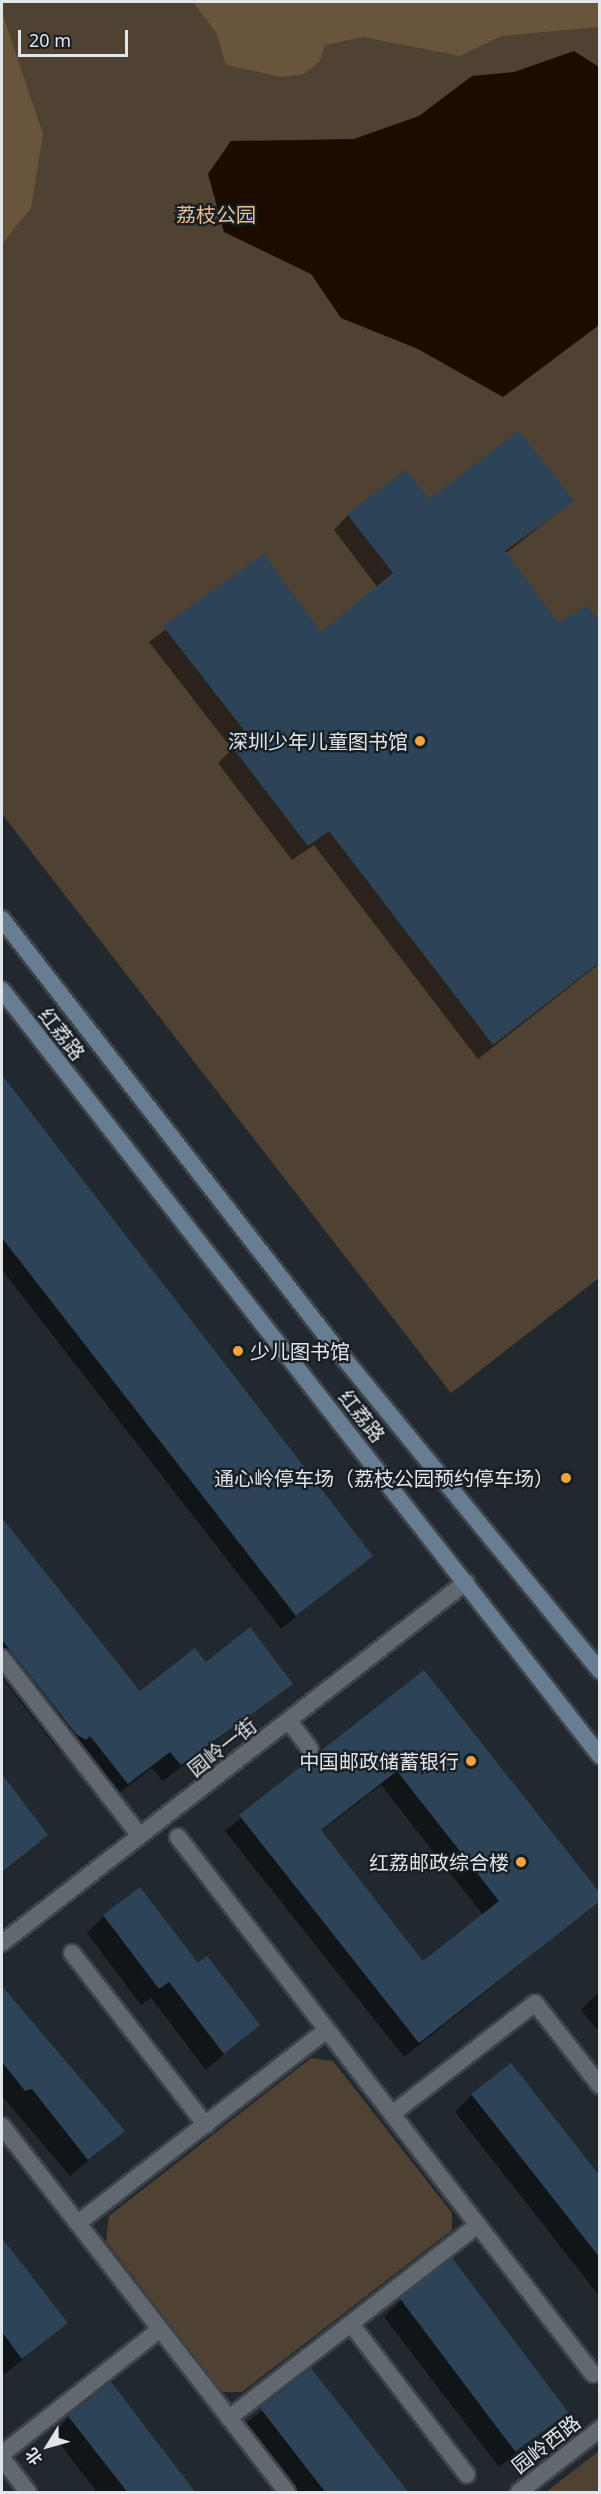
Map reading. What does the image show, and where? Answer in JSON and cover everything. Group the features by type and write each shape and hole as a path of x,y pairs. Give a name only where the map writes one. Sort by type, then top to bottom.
{"main road":[{"name":"红荔路","path":"2,919 334,1346 600,1671"},
{"name":"红荔路","path":"2,990 600,1756"}],"street":[{"name":"园岭一街","path":"2,1943 466,1582"},
{"path":"2,1658 140,1836"},
{"path":"290,1721 310,1749"},
{"path":"178,1837 593,2373"},
{"path":"72,1953 206,2125"},
{"path":"392,2114 535,2003 600,2086"},
{"path":"78,2223 327,2030"},
{"path":"2,2126 287,2493"},
{"path":"229,2418 478,2225"},
{"path":"351,2324 467,2475"},
{"path":"2,2454 160,2329"},
{"name":"园岭西路","path":"519,2493 600,2429"},
{"path":"2,2458 28,2493"}],"green space":[{"name":"荔枝公园","path":"2,2 599,2 599,1278 451,1393 2,814"},
{"path":"311,2058 333,2061 452,2213 452,2230 242,2392 222,2392 106,2241 109,2216"},
{"path":"599,2451 599,2492 546,2492"}],"shaded area":[{"path":"193,2 599,2 599,27 501,36 460,56 363,37 325,45 320,61 304,74 282,77 226,65 216,32"},
{"path":"2,12 43,134 31,208 2,244"},
{"path":"574,51 599,67 599,325 503,397 418,349 341,318 311,274 224,232 208,174 231,141 354,139 419,116 472,76 514,72"}],"building":[{"name":"深圳少年儿童图书馆","path":"519,431 574,501 505,551 559,623 587,605 600,622 600,962 493,1045 329,831 308,846 232,747 247,734 163,626 264,554 321,632 393,573 347,514 406,470 429,499"},
{"path":"2,1075 373,1556 296,1616 2,1238"},
{"path":"2,1518 140,1691 195,1648 206,1662 250,1627 293,1684 181,1765 170,1752 128,1784 90,1736 86,1740 76,1734 2,1640"},
{"name":"红荔邮政综合楼","path":"424,1670 600,1893 600,1901 419,2043 239,1815","holes":["397,1771 499,1901 423,1961 321,1830"]},
{"path":"2,1774 48,1835 2,1872"},
{"path":"140,1887 198,1963 207,1956 260,2025 224,2054 169,1982 159,1989 103,1915"},
{"path":"2,1986 125,2131 88,2160 32,2089 25,2091 2,2062"},
{"path":"511,2063 600,2176 600,2258 471,2094"},
{"path":"2,2238 68,2323 22,2359 2,2332"},
{"path":"452,2258 568,2412 515,2452 399,2298"},
{"path":"311,2368 409,2493 326,2493 260,2408"},
{"path":"111,2382 196,2493 128,2493 68,2416"}],"place":[{"name":"深圳少年儿童图书馆","path":"420,741"},
{"name":"少儿图书馆","path":"238,1351"},
{"name":"通心岭停车场（荔枝公园预约停车场）","path":"566,1478"},
{"name":"中国邮政储蓄银行","path":"471,1761"},
{"name":"红荔邮政综合楼","path":"521,1862"}]}
